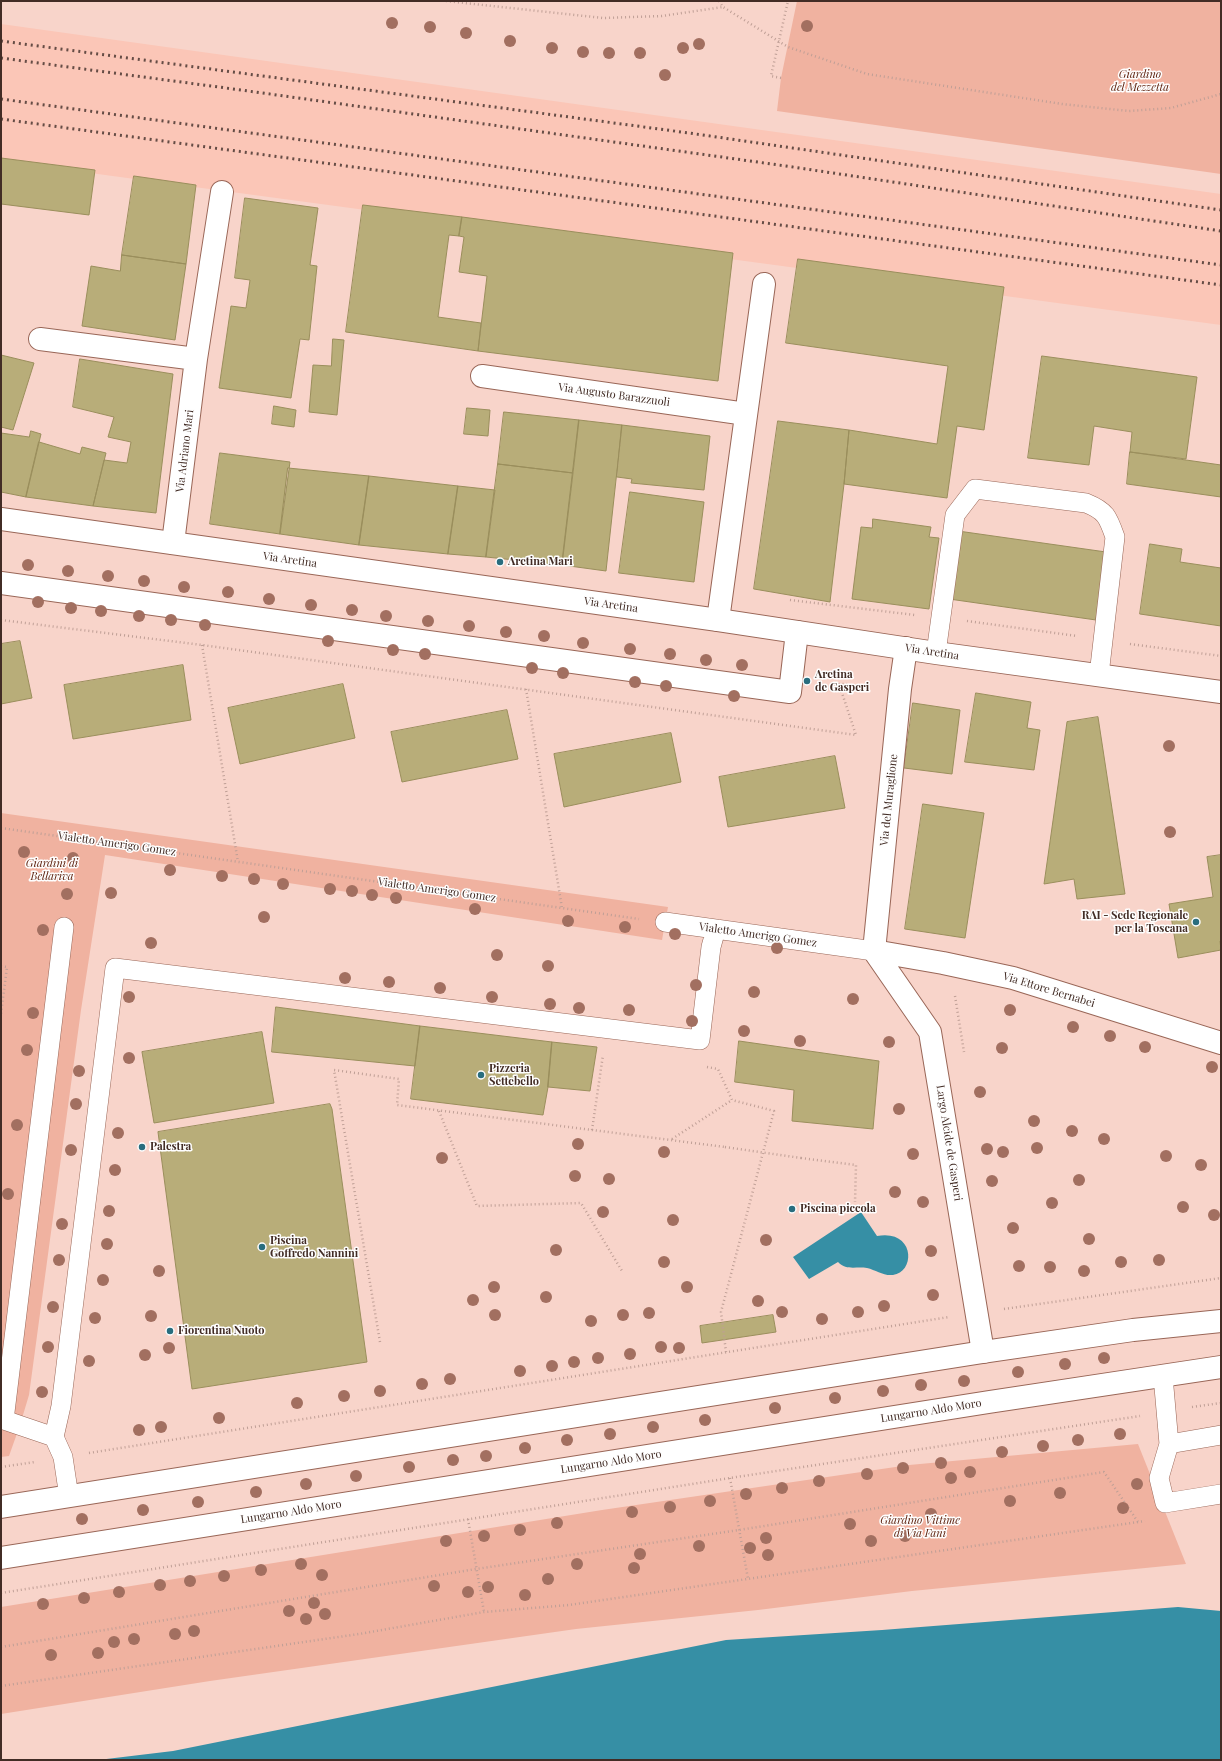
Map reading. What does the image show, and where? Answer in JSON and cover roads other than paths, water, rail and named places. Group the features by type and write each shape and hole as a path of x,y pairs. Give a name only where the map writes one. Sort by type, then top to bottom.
{"street":[{"name":"Via Adriano Mari","path":"173,543 196,358 222,192"},
{"path":"718,620 764,284"},
{"path":"40,339 196,358"},
{"name":"Via Augusto Barazzuoli","path":"482,376 746,414"},
{"name":"Via Aretina","path":"1,519 718,620 936,653 1221,692"},
{"path":"1,583 790,692 797,632"},
{"name":"Via del Muraglione","path":"874,952 900,689 906,648"},
{"name":"Via Ettore Bernabei","path":"874,952 943,962 1013,978 1221,1043"},
{"name":"Largo Alcide de Gasperi","path":"874,952 930,1032 983,1352"},
{"path":"1,1507 983,1352 1133,1330 1221,1321"},
{"name":"Lungarno Aldo Moro","path":"1,1558 989,1402 1221,1367"}],"lane":[{"path":"936,653 955,515 975,489 1086,503 1100,508 1109,520 1115,536 1099,675"},
{"name":"Vialetto Amerigo Gomez","path":"665,922 874,952"},
{"path":"54,1437 4,1420 64,927"},
{"path":"69,1496 63,1457 54,1437 61,1406 115,968 700,1040 711,947 716,929"},
{"path":"1163,1376 1168,1444 1159,1478 1165,1503 1221,1494"},
{"path":"1168,1444 1221,1435"}],"water":[{"path":"861,1212 877,1236 890,1236 899,1239 905,1244 908,1252 906,1267 900,1272 889,1275 867,1268 852,1268 841,1265 838,1262 809,1279 793,1257"},
{"path":"1178,1607 1221,1611 1221,1760 98,1760 173,1751 726,1640 882,1630"}],"railway":[{"path":"1,41 689,133 1221,210"},
{"path":"1,58 786,166 1221,231"},
{"path":"1,99 1221,265"},
{"path":"1,119 1221,285"}],"place":[{"name":"Aretina Mari","path":"500,562"},
{"name":"Aretina de Gasperi","path":"807,681"},
{"name":"RAI - Sede Regionale per la Toscana","path":"1196,922"},
{"name":"Pizzeria Settebello","path":"481,1075"},
{"name":"Palestra","path":"142,1147"},
{"name":"Piscina piccola","path":"792,1209"},
{"name":"Piscina Goffredo Nannini","path":"262,1247"},
{"name":"Fiorentina Nuoto","path":"170,1331"}],"park label":[{"name":"Giardino del Mezzetta","path":"1140,81"},
{"name":"Giardini di Bellariva","path":"52,870"},
{"name":"Giardino Vittime di Via Fani","path":"920,1527"}]}
